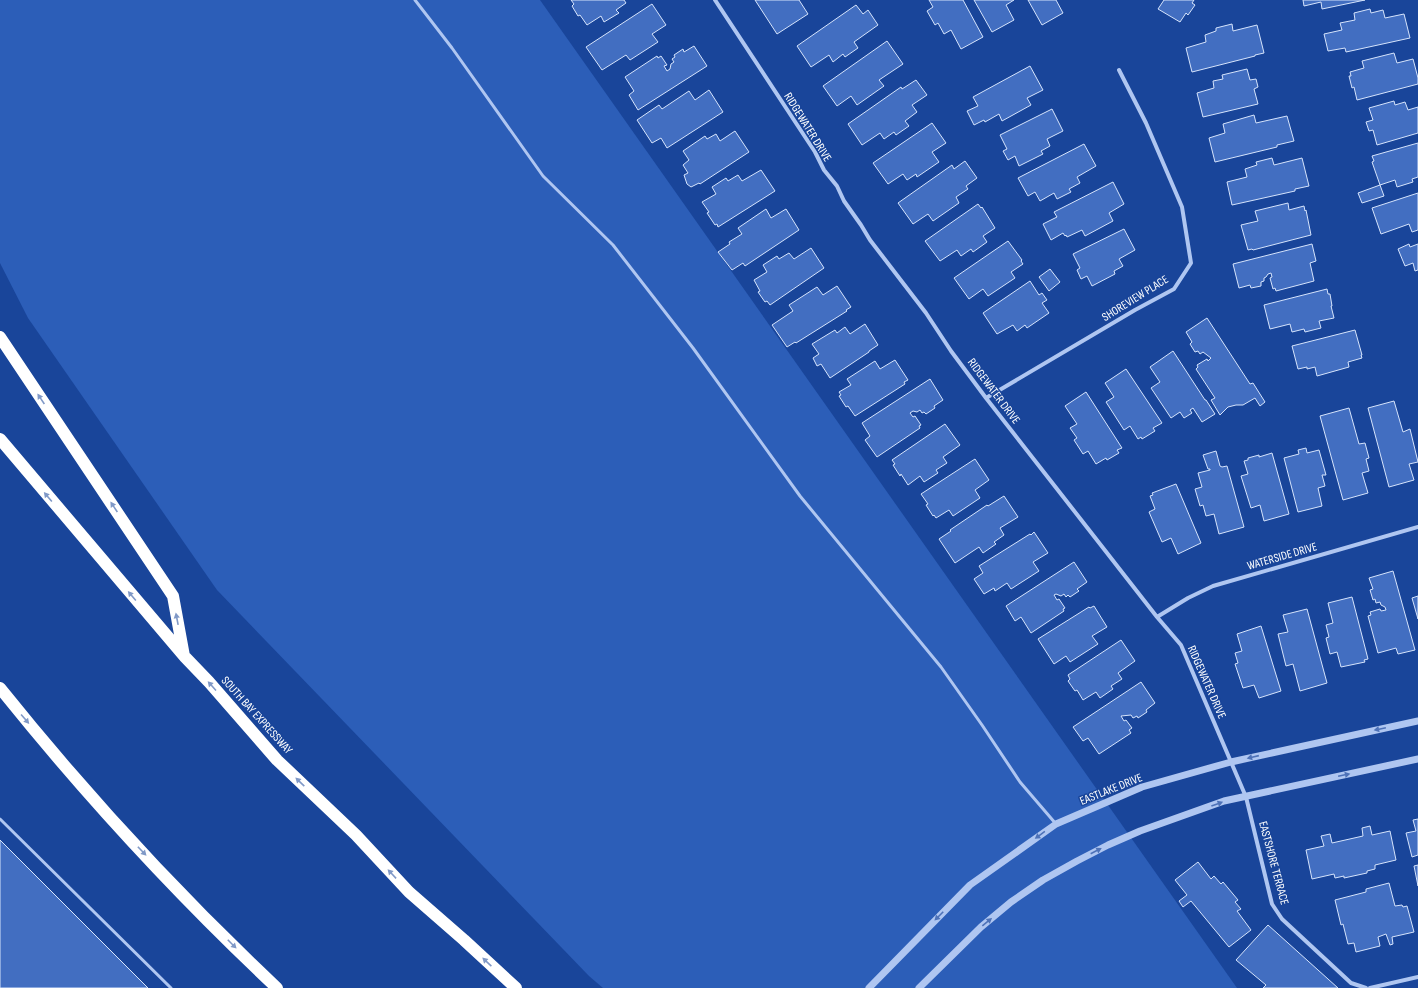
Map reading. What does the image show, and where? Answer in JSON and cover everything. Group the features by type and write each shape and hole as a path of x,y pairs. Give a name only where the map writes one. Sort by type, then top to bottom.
{"highway":[{"path":"0,338 173,596 185,657"},
{"name":"SOUTH BAY EXPRESSWAY","path":"0,439 185,657 209,682 277,760 356,835 409,892 516,988"},
{"path":"0,688 76,778 136,845 198,911 277,988"}],"street":[{"name":"RIDGEWATER DRIVE","path":"715,0 815,152 824,170 862,225 870,240 926,313 951,351 986,398 1157,617 1181,645 1246,797"},
{"name":"SHOREVIEW PLACE","path":"986,398 1174,288 1191,264 1182,208 1146,123 1120,70"},
{"name":"WATERSIDE DRIVE","path":"1157,617 1188,598 1213,586 1418,527"},
{"name":"EASTLAKE DRIVE","path":"869,988 970,885 1056,824 1142,787 1231,762 1418,721"},
{"path":"919,988 981,927 1011,902 1043,880 1077,860 1108,845 1140,831 1224,801 1418,759"},
{"name":"EASTSHORE TERRACE","path":"1246,797 1272,904 1282,920 1351,983 1366,988"},
{"path":"1370,988 1418,977"}],"lane":[{"path":"414,0 452,48 543,176 613,245 693,348 800,496 941,667 1020,782 1056,824"},
{"path":"0,819 171,988"}],"shaded area":[{"path":"0,0 540,0 1237,988 603,988 589,976 217,590 28,318 0,263"}],"building":[{"path":"571,0 624,0 626,3 616,10 619,13 604,22 601,16 587,25 580,15 578,16 572,6 574,4"},
{"path":"755,0 799,0 808,14 777,34"},
{"path":"929,0 963,0 983,37 961,49 951,30 944,34 938,23 935,25 927,11 933,7"},
{"path":"974,0 1014,0 1006,5 1014,20 992,32"},
{"path":"1028,0 1056,0 1063,13 1042,25"},
{"path":"1164,0 1194,0 1192,3 1195,5 1188,15 1186,13 1180,22 1158,9"},
{"path":"1303,0 1365,0 1322,9 1321,2 1304,6"},
{"path":"652,4 666,25 652,34 658,42 630,60 626,55 602,70 586,47"},
{"path":"856,5 863,14 868,10 878,25 854,42 858,48 845,57 843,54 833,62 829,55 811,67 797,46"},
{"path":"1370,9 1371,13 1383,10 1385,18 1404,14 1410,38 1346,52 1345,48 1328,51 1324,34 1342,30 1340,23 1355,20 1354,13"},
{"path":"1232,24 1233,31 1257,25 1264,53 1192,72 1186,48 1206,42 1205,35 1216,31 1216,28"},
{"path":"887,41 903,64 879,80 884,86 857,105 851,96 837,106 823,86"},
{"path":"694,46 707,66 638,110 629,95 634,91 625,77 657,56 658,58 661,56 667,65 664,66 667,71 674,62 672,59 675,57 674,55 683,49 684,52"},
{"path":"1394,53 1397,63 1413,59 1418,84 1357,100 1354,87 1352,88 1349,76 1351,76 1350,72 1364,68 1362,61"},
{"path":"1030,66 1043,90 1027,98 1031,105 1002,121 999,114 985,122 984,120 974,125 967,111 978,106 973,97"},
{"path":"1247,69 1250,80 1256,79 1258,87 1254,89 1258,104 1203,117 1197,93 1214,88 1213,81 1223,79 1222,75"},
{"path":"916,80 927,95 912,105 917,112 905,121 909,126 896,135 894,132 884,139 880,133 862,145 848,124 901,87 902,89"},
{"path":"709,90 723,112 667,148 661,138 652,143 637,120 659,105 662,109 689,91 695,100"},
{"path":"1394,101 1395,105 1405,102 1408,110 1418,107 1418,133 1377,145 1373,130 1369,131 1366,122 1373,120 1369,108"},
{"path":"1052,109 1063,131 1047,139 1050,146 1041,151 1043,154 1019,166 1015,156 1008,160 1003,151 1007,149 1000,135"},
{"path":"1254,115 1256,123 1287,116 1294,141 1277,145 1277,147 1215,162 1209,138 1225,133 1223,124"},
{"path":"932,123 946,143 932,152 939,162 917,177 916,174 907,180 903,174 888,184 873,163"},
{"path":"735,131 749,152 700,184 699,183 691,187 687,184 684,175 688,173 683,165 689,160 683,151 705,136 707,139 716,134 720,141"},
{"path":"1418,143 1418,177 1412,179 1413,182 1397,187 1395,180 1380,185 1372,162 1374,161 1372,156"},
{"path":"1084,144 1096,166 1077,177 1080,183 1069,189 1071,192 1057,199 1054,193 1040,201 1035,192 1028,196 1018,178"},
{"path":"1272,158 1274,165 1302,158 1309,186 1295,189 1295,191 1232,205 1227,182 1247,177 1245,169 1257,165 1256,162"},
{"path":"965,161 977,178 966,186 968,189 956,197 959,203 933,221 928,214 913,224 898,203 952,165 954,169"},
{"path":"761,170 775,191 718,227 717,224 715,225 702,202 716,194 712,187 726,178 728,181 738,175 742,181"},
{"path":"1113,182 1124,204 1109,213 1113,221 1085,236 1082,230 1067,237 1063,233 1051,240 1043,224 1057,217 1054,212"},
{"path":"1380,185 1384,196 1362,203 1358,193"},
{"path":"1418,193 1418,230 1412,232 1409,224 1381,234 1372,208"},
{"path":"1288,203 1289,210 1304,206 1311,235 1248,250 1241,225 1258,221 1255,211"},
{"path":"978,204 981,208 982,207 995,228 983,236 987,242 973,252 971,249 961,256 957,250 940,261 925,241"},
{"path":"766,209 771,218 786,209 799,230 745,266 743,263 732,270 718,252 730,244 729,242 742,234 738,228"},
{"path":"1124,229 1135,250 1119,259 1123,266 1114,271 1115,274 1092,286 1087,276 1081,279 1077,270 1080,268 1073,254"},
{"path":"1008,241 1022,260 1021,261 1023,264 1011,272 1015,278 988,296 983,289 969,299 954,278"},
{"path":"1312,244 1316,261 1310,263 1314,281 1276,291 1275,288 1273,289 1270,278 1272,277 1271,273 1264,278 1264,281 1261,282 1261,286 1251,288 1250,285 1239,288 1233,264"},
{"path":"1409,244 1410,247 1418,244 1418,270 1415,271 1413,263 1405,266 1398,249"},
{"path":"811,248 824,268 770,305 767,301 765,302 758,292 760,291 754,280 767,272 763,265 777,256 779,259 789,253 794,259"},
{"path":"1050,269 1060,282 1049,291 1039,277"},
{"path":"1030,281 1039,295 1042,293 1047,300 1042,303 1049,313 1027,328 1025,325 1017,331 1013,325 997,334 983,313"},
{"path":"837,286 851,307 796,343 795,342 787,347 772,325 793,311 789,305 817,287 823,295"},
{"path":"1327,289 1328,294 1330,294 1334,318 1319,321 1321,328 1305,332 1304,329 1292,332 1290,324 1270,329 1264,305"},
{"path":"1207,318 1250,384 1253,383 1265,402 1260,406 1255,398 1243,405 1228,407 1220,415 1211,400 1215,398 1196,369 1198,367 1197,365 1207,359 1208,361 1211,358 1203,352 1200,354 1198,351 1195,352 1190,344 1192,342 1186,332"},
{"path":"865,324 878,345 830,378 821,364 817,366 813,358 819,354 812,344 835,330 837,333 845,327 850,334"},
{"path":"1355,330 1362,358 1348,362 1349,367 1317,376 1315,367 1298,369 1292,346"},
{"path":"1173,351 1215,414 1202,422 1193,408 1190,410 1192,413 1184,418 1180,412 1171,418 1151,388 1160,382 1150,367"},
{"path":"895,360 908,380 904,382 905,384 855,416 848,406 846,407 839,396 841,395 839,392 851,385 847,379 875,361 880,369"},
{"path":"1126,369 1162,423 1153,428 1155,431 1142,439 1141,437 1138,439 1130,426 1124,430 1106,402 1114,397 1105,383"},
{"path":"930,379 943,400 926,414 924,412 922,413 920,410 910,413 913,417 915,416 921,425 919,426 920,428 877,457 865,440 870,436 862,423"},
{"path":"1086,392 1122,448 1117,450 1119,453 1096,464 1088,451 1083,454 1074,440 1077,438 1070,428 1077,424 1065,406"},
{"path":"1394,401 1403,432 1410,429 1418,462 1409,464 1414,480 1389,487 1368,408"},
{"path":"1349,408 1359,444 1365,443 1369,458 1366,459 1369,471 1362,473 1368,493 1343,500 1320,416"},
{"path":"945,424 960,445 943,457 947,463 936,470 938,473 924,482 920,476 908,485 901,474 900,476 893,465 895,464 892,460"},
{"path":"1306,448 1307,453 1319,450 1326,475 1322,475 1325,486 1318,488 1322,506 1298,512 1284,458 1299,454 1298,450"},
{"path":"1216,451 1220,466 1227,466 1244,527 1219,534 1214,514 1206,516 1203,505 1200,506 1195,489 1202,487 1198,473 1210,470 1208,469 1203,455"},
{"path":"1272,453 1289,514 1264,521 1260,505 1251,508 1241,476 1248,474 1244,461 1248,460 1248,458 1259,455 1259,457"},
{"path":"975,459 989,480 975,490 980,498 953,516 949,510 936,518 934,515 933,516 926,505 928,504 921,494"},
{"path":"1176,484 1201,543 1178,554 1171,538 1162,542 1149,512 1155,509 1150,496 1153,495 1152,493"},
{"path":"1004,496 1018,517 1000,528 1004,535 994,542 996,544 983,553 979,547 955,563 939,539 987,505 988,506"},
{"path":"1034,532 1048,553 1033,562 1039,571 1011,589 1007,583 995,591 994,588 984,594 974,579 983,573 979,566"},
{"path":"1074,562 1087,582 1077,589 1079,591 1070,597 1068,595 1066,597 1064,594 1061,596 1056,594 1054,595 1057,600 1059,599 1065,608 1063,609 1064,611 1031,633 1021,617 1015,621 1006,606"},
{"path":"1393,571 1415,650 1398,654 1396,648 1378,653 1368,616 1371,615 1370,612 1380,609 1381,611 1386,610 1380,602 1376,603 1375,599 1373,600 1370,590 1373,589 1369,578"},
{"path":"1418,596 1418,619 1412,598"},
{"path":"1352,597 1368,659 1364,660 1365,662 1341,667 1337,652 1330,654 1326,638 1329,637 1326,625 1333,623 1328,603"},
{"path":"1094,606 1107,627 1092,636 1098,644 1070,662 1066,656 1054,664 1038,639 1089,607"},
{"path":"1307,609 1327,683 1300,691 1293,664 1286,666 1278,634 1288,632 1283,615"},
{"path":"1261,626 1281,691 1259,698 1254,685 1243,688 1235,664 1238,663 1235,653 1242,651 1237,634"},
{"path":"1121,640 1135,661 1118,673 1122,679 1111,686 1113,689 1100,698 1096,692 1083,700 1077,690 1075,691 1068,681 1070,679 1068,675"},
{"path":"1141,682 1155,703 1146,710 1147,712 1138,718 1137,716 1133,718 1131,715 1121,716 1132,728 1129,730 1131,733 1099,754 1088,738 1083,741 1073,727"},
{"path":"1418,819 1418,855 1412,857 1406,833 1416,831 1413,820"},
{"path":"1370,826 1372,835 1390,831 1396,860 1375,865 1375,869 1367,871 1367,873 1344,878 1344,876 1335,878 1334,874 1312,879 1306,850 1324,846 1321,836 1330,834 1332,843 1363,836 1362,828"},
{"path":"0,840 148,988 0,988"},
{"path":"1198,862 1211,879 1214,876 1221,884 1223,882 1238,900 1235,902 1241,909 1237,911 1251,930 1229,947 1191,901 1183,907 1179,901 1187,895 1175,880"},
{"path":"1418,865 1418,886 1414,866"},
{"path":"1389,883 1395,906 1407,906 1414,932 1392,937 1393,944 1390,945 1386,934 1378,937 1380,946 1356,952 1354,943 1348,944 1343,924 1341,925 1335,900 1366,892 1366,889"},
{"path":"1268,925 1338,988 1263,988 1266,985 1236,960"}]}
